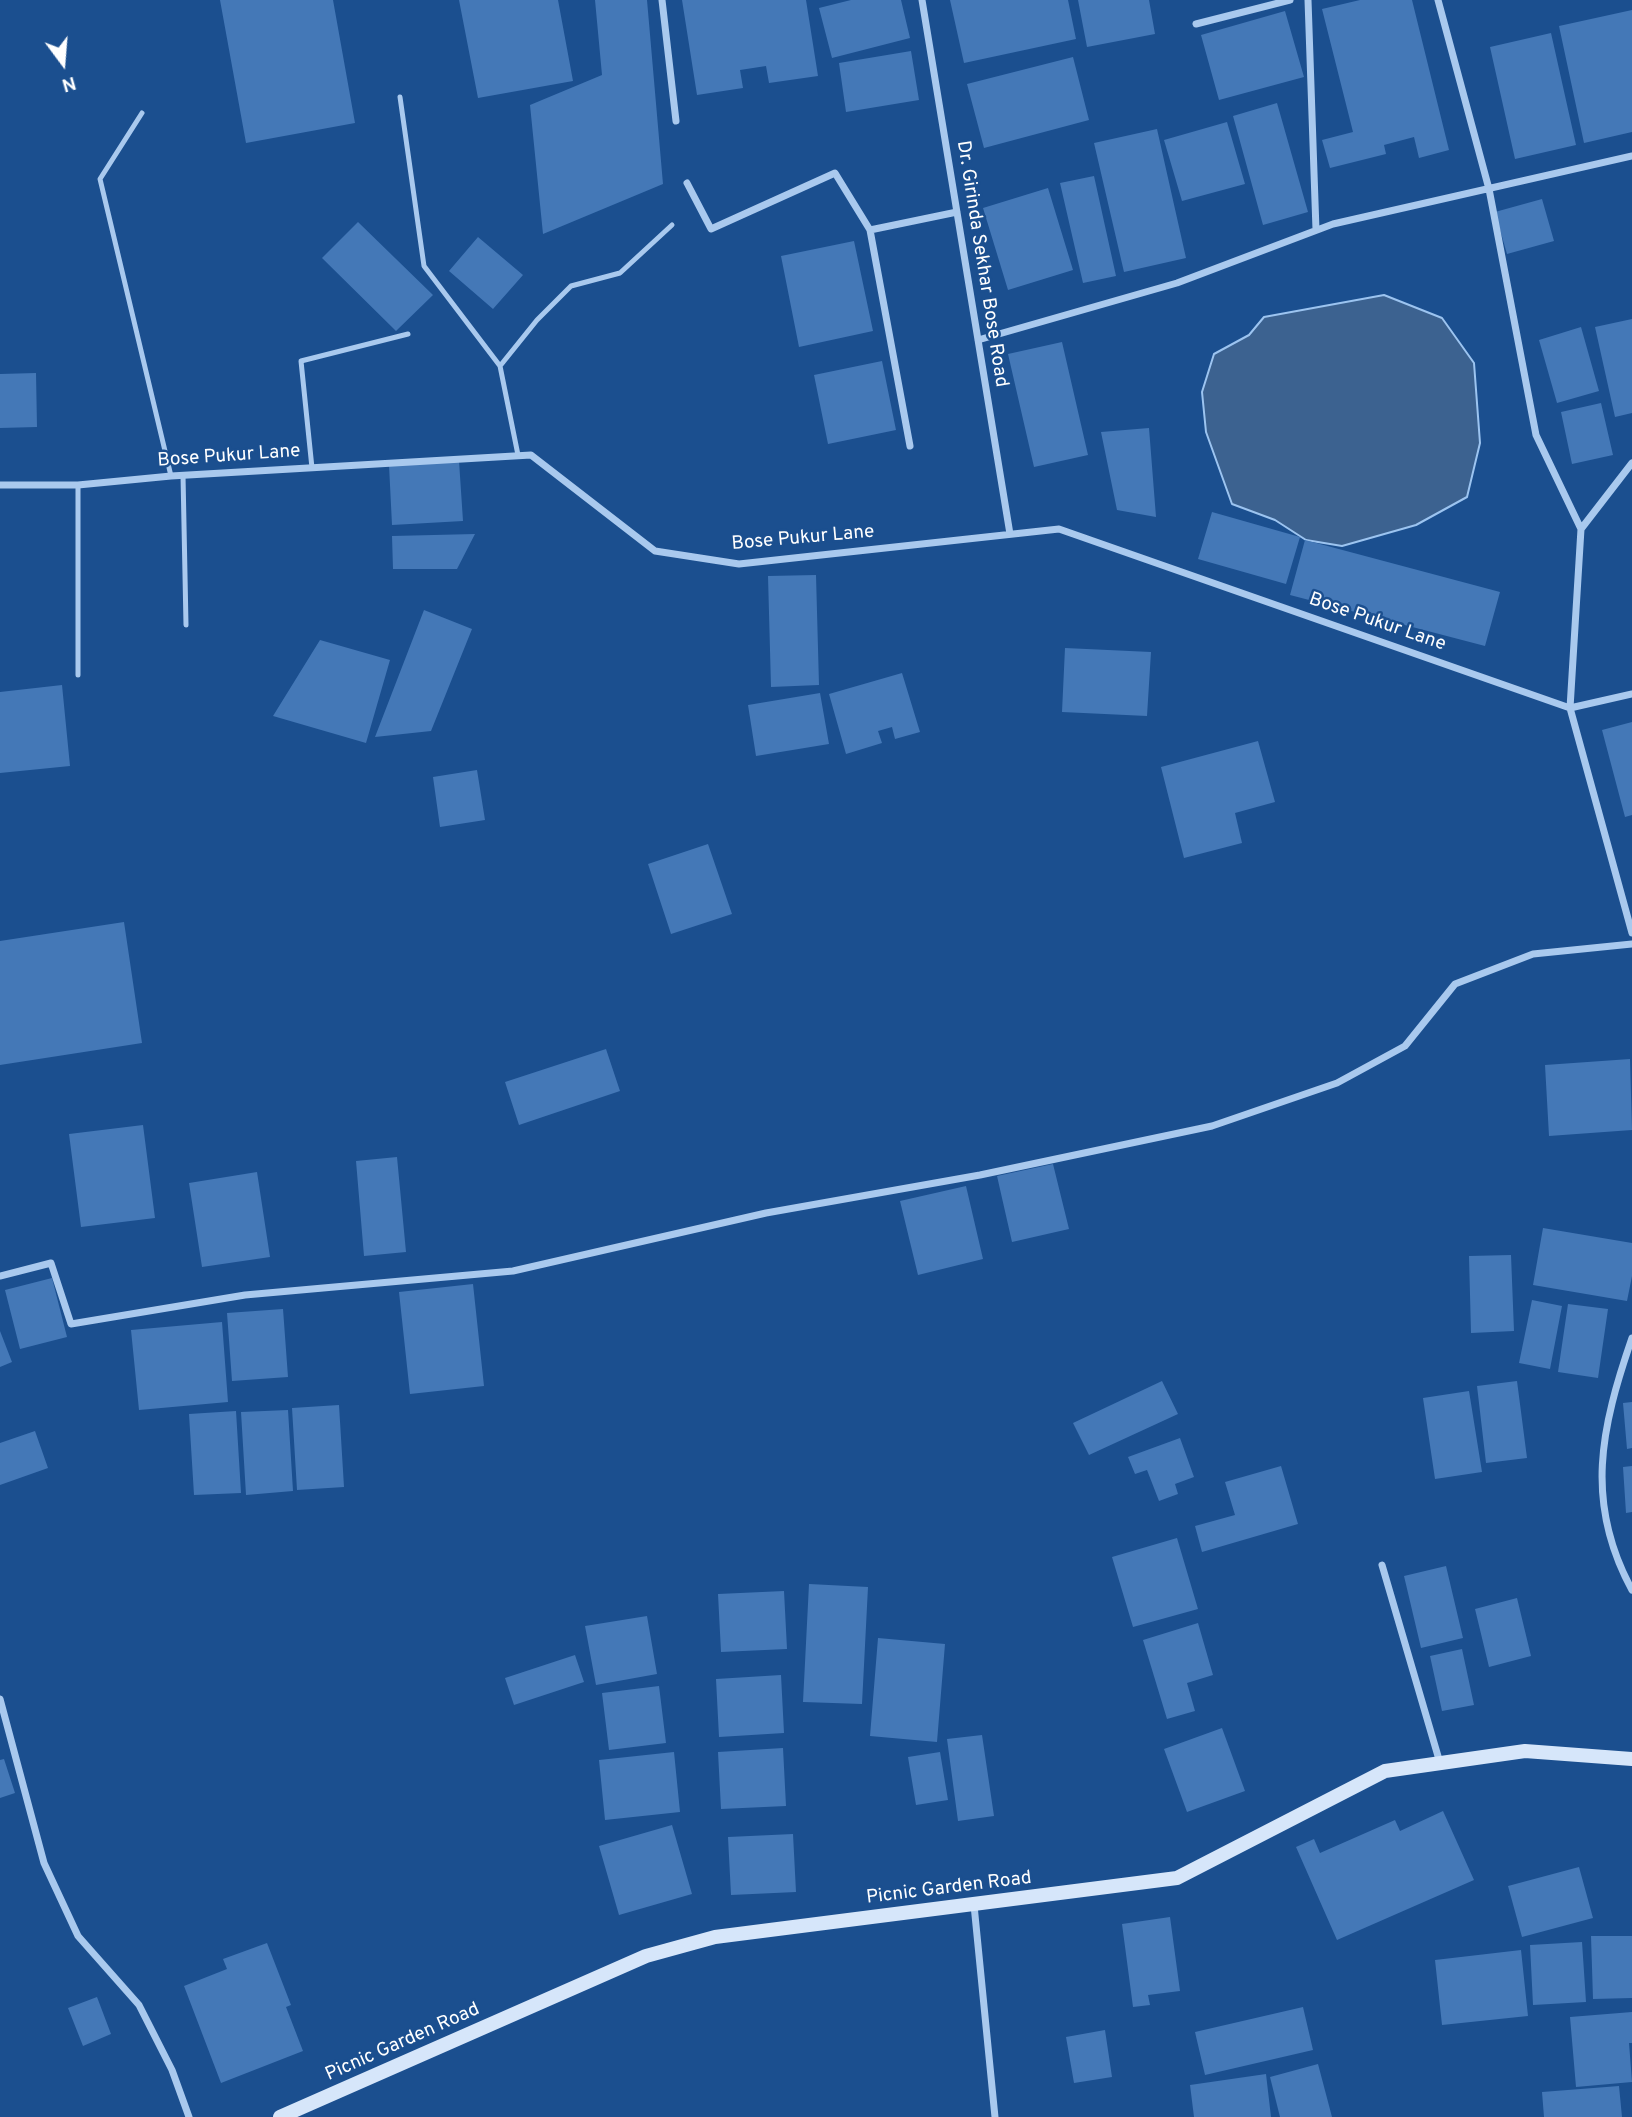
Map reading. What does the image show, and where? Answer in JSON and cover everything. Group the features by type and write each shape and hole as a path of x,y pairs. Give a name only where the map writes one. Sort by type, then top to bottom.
{"main road":[{"name":"Picnic Garden Road","path":"280,2117 646,1955 715,1937 1177,1878 1385,1771 1525,1751 1632,1759"}],"street":[{"path":"662,0 676,121"},
{"name":"Dr. Girinda Sekhar Bose Road","path":"922,0 1010,534"},
{"path":"1196,24 1290,0"},
{"path":"1308,0 1316,230"},
{"path":"1438,0 1489,189 1536,435 1581,529 1570,708 1632,933"},
{"path":"978,340 1177,282 1316,230 1632,156"},
{"path":"687,183 711,229 835,173 870,230 909,446"},
{"path":"870,230 957,212"},
{"name":"Bose Pukur Lane","path":"0,485 78,485 183,475 531,454 655,551 739,564 1059,528 1570,708"},
{"path":"1581,529 1632,463"},
{"path":"1570,708 1632,694"},
{"path":"0,1276 51,1263 71,1324 245,1296 513,1271 766,1213 980,1175 1212,1126 1337,1083 1405,1046 1455,984 1533,954 1632,944"},
{"path":"1632,1338 1609,1404 1601,1480 1606,1520 1619,1567 1632,1590"},
{"path":"1381,1565 1440,1763"},
{"path":"0,1699 44,1863 78,1936 139,2004 172,2070 189,2117"},
{"path":"974,1905 995,2117"}],"lane":[{"path":"400,97 424,266 500,366 518,456"},
{"path":"142,113 100,178 171,476"},
{"path":"500,366 537,320 571,286 620,273 672,225"},
{"path":"312,468 300,361 408,334"},
{"path":"183,475 187,625"},
{"path":"78,485 78,675"}],"water":[{"path":"1384,295 1442,318 1474,363 1480,443 1467,497 1416,525 1342,546 1306,540 1275,520 1232,504 1206,432 1202,392 1214,354 1249,335 1264,317"}],"building":[{"path":"220,0 333,0 355,123 246,143"},
{"path":"459,0 558,0 573,81 478,98"},
{"path":"595,0 647,0 663,184 543,234 530,105 602,75"},
{"path":"682,0 806,0 818,76 769,83 766,66 740,70 743,88 697,95"},
{"path":"851,0 901,0 910,38 832,58 819,8"},
{"path":"950,0 1068,0 1076,39 964,63"},
{"path":"1078,0 1149,0 1155,34 1087,47"},
{"path":"1360,0 1412,0 1449,150 1419,158 1414,137 1384,145 1386,154 1330,168 1322,140 1353,132 1322,9"},
{"path":"1632,10 1632,132 1584,143 1559,26"},
{"path":"1285,11 1304,77 1219,100 1201,35"},
{"path":"1551,33 1576,145 1515,159 1490,47"},
{"path":"911,51 919,100 846,112 839,63"},
{"path":"1073,57 1089,120 984,148 967,84"},
{"path":"1277,103 1308,212 1263,225 1233,116"},
{"path":"1227,122 1245,184 1182,201 1164,140"},
{"path":"1157,129 1186,258 1124,272 1094,143"},
{"path":"1094,176 1116,276 1083,283 1060,183"},
{"path":"1048,188 1073,270 1008,290 983,208"},
{"path":"1542,199 1554,241 1507,254 1495,212"},
{"path":"358,222 433,295 396,331 322,258"},
{"path":"478,237 523,275 493,309 449,271"},
{"path":"854,241 873,331 799,347 781,256"},
{"path":"1632,319 1632,413 1615,417 1595,327"},
{"path":"1581,327 1599,391 1557,403 1539,340"},
{"path":"1062,342 1088,455 1034,467 1008,354"},
{"path":"882,361 896,430 828,444 814,375"},
{"path":"36,373 37,427 0,428 0,374"},
{"path":"1601,403 1613,455 1572,464 1561,412"},
{"path":"1149,428 1156,517 1117,510 1101,432"},
{"path":"459,461 463,521 392,525 389,465"},
{"path":"1212,512 1300,537 1286,584 1198,559"},
{"path":"475,534 457,569 393,569 392,536"},
{"path":"1305,540 1500,592 1485,646 1290,595"},
{"path":"816,575 819,685 771,687 768,576"},
{"path":"424,610 472,629 431,731 375,737"},
{"path":"320,640 390,660 366,743 273,716"},
{"path":"1065,648 1151,652 1147,716 1062,712"},
{"path":"902,673 920,732 895,739 892,727 878,731 882,743 846,754 829,694"},
{"path":"62,685 70,766 0,773 0,692"},
{"path":"820,693 829,744 756,756 748,705"},
{"path":"1632,722 1632,815 1625,817 1602,730"},
{"path":"1258,741 1275,802 1235,813 1242,843 1184,858 1161,767"},
{"path":"477,770 485,820 440,827 433,777"},
{"path":"708,844 732,914 671,934 648,864"},
{"path":"124,922 142,1043 0,1065 0,941"},
{"path":"606,1049 620,1091 519,1125 505,1082"},
{"path":"1630,1059 1632,1130 1549,1136 1545,1065"},
{"path":"143,1125 155,1218 81,1227 69,1134"},
{"path":"397,1157 406,1252 364,1256 356,1161"},
{"path":"1053,1164 1069,1229 1012,1242 997,1176"},
{"path":"257,1172 270,1257 202,1267 189,1183"},
{"path":"966,1186 983,1259 918,1275 900,1201"},
{"path":"1543,1228 1632,1243 1632,1276 1627,1301 1533,1285"},
{"path":"1511,1255 1514,1331 1471,1333 1469,1256"},
{"path":"52,1278 67,1337 20,1349 5,1290"},
{"path":"473,1284 484,1386 410,1394 399,1292"},
{"path":"1532,1300 1562,1306 1550,1369 1519,1363"},
{"path":"1568,1304 1608,1309 1598,1378 1558,1372"},
{"path":"283,1309 288,1377 232,1381 227,1313"},
{"path":"222,1322 228,1402 139,1410 131,1330"},
{"path":"0,1331 12,1362 0,1367"},
{"path":"1162,1381 1178,1414 1089,1455 1073,1423"},
{"path":"1517,1381 1527,1458 1486,1463 1477,1386"},
{"path":"1469,1391 1482,1472 1435,1479 1423,1398"},
{"path":"1632,1402 1632,1448 1627,1449 1623,1403"},
{"path":"339,1405 344,1487 297,1490 292,1408"},
{"path":"288,1410 293,1491 246,1495 241,1412"},
{"path":"236,1411 241,1493 194,1495 189,1414"},
{"path":"35,1431 48,1468 0,1485 0,1443"},
{"path":"1180,1438 1194,1477 1175,1484 1178,1494 1159,1501 1147,1470 1135,1474 1128,1457"},
{"path":"1281,1466 1298,1524 1202,1552 1195,1526 1235,1515 1225,1482"},
{"path":"1632,1466 1632,1512 1626,1513 1623,1467"},
{"path":"1177,1538 1198,1609 1133,1627 1112,1557"},
{"path":"1446,1566 1463,1638 1421,1648 1404,1576"},
{"path":"809,1584 868,1587 862,1704 803,1702"},
{"path":"784,1591 787,1649 721,1652 718,1594"},
{"path":"1517,1598 1531,1656 1489,1667 1475,1609"},
{"path":"647,1616 657,1674 596,1685 585,1626"},
{"path":"1198,1623 1213,1675 1187,1683 1195,1711 1167,1719 1143,1640"},
{"path":"878,1638 945,1644 937,1742 870,1736"},
{"path":"1462,1649 1474,1705 1442,1711 1430,1656"},
{"path":"575,1655 584,1682 514,1705 505,1678"},
{"path":"781,1675 784,1733 719,1737 716,1679"},
{"path":"659,1686 666,1743 609,1750 602,1693"},
{"path":"1222,1728 1245,1791 1187,1812 1164,1749"},
{"path":"982,1735 994,1816 958,1821 947,1739"},
{"path":"783,1748 786,1806 721,1809 718,1752"},
{"path":"674,1752 680,1812 605,1820 599,1760"},
{"path":"940,1752 948,1800 916,1805 908,1757"},
{"path":"4,1759 15,1793 0,1798 0,1760"},
{"path":"1443,1811 1474,1880 1337,1940 1296,1847 1314,1839 1320,1853 1395,1820 1400,1831"},
{"path":"672,1825 692,1894 619,1915 599,1846"},
{"path":"793,1834 796,1892 731,1895 728,1837"},
{"path":"1579,1867 1593,1918 1522,1937 1508,1886"},
{"path":"1170,1917 1180,1991 1148,1995 1150,2005 1133,2007 1122,1924"},
{"path":"1591,1936 1632,1936 1632,1998 1593,1999"},
{"path":"1582,1942 1586,2002 1533,2005 1530,1945"},
{"path":"267,1943 291,2005 286,2007 303,2051 221,2083 184,1986 227,1969 223,1959"},
{"path":"1521,1950 1528,2016 1442,2025 1435,1960"},
{"path":"97,1997 111,2034 83,2046 68,2008"},
{"path":"1303,2007 1313,2050 1205,2075 1195,2032"},
{"path":"1632,2012 1632,2043 1629,2043 1632,2082 1576,2087 1570,2017"},
{"path":"1105,2030 1112,2077 1074,2083 1066,2037"},
{"path":"1318,2064 1332,2117 1280,2117 1270,2077"},
{"path":"1266,2074 1271,2117 1194,2117 1190,2085"},
{"path":"1619,2086 1622,2117 1544,2117 1542,2092"}]}
